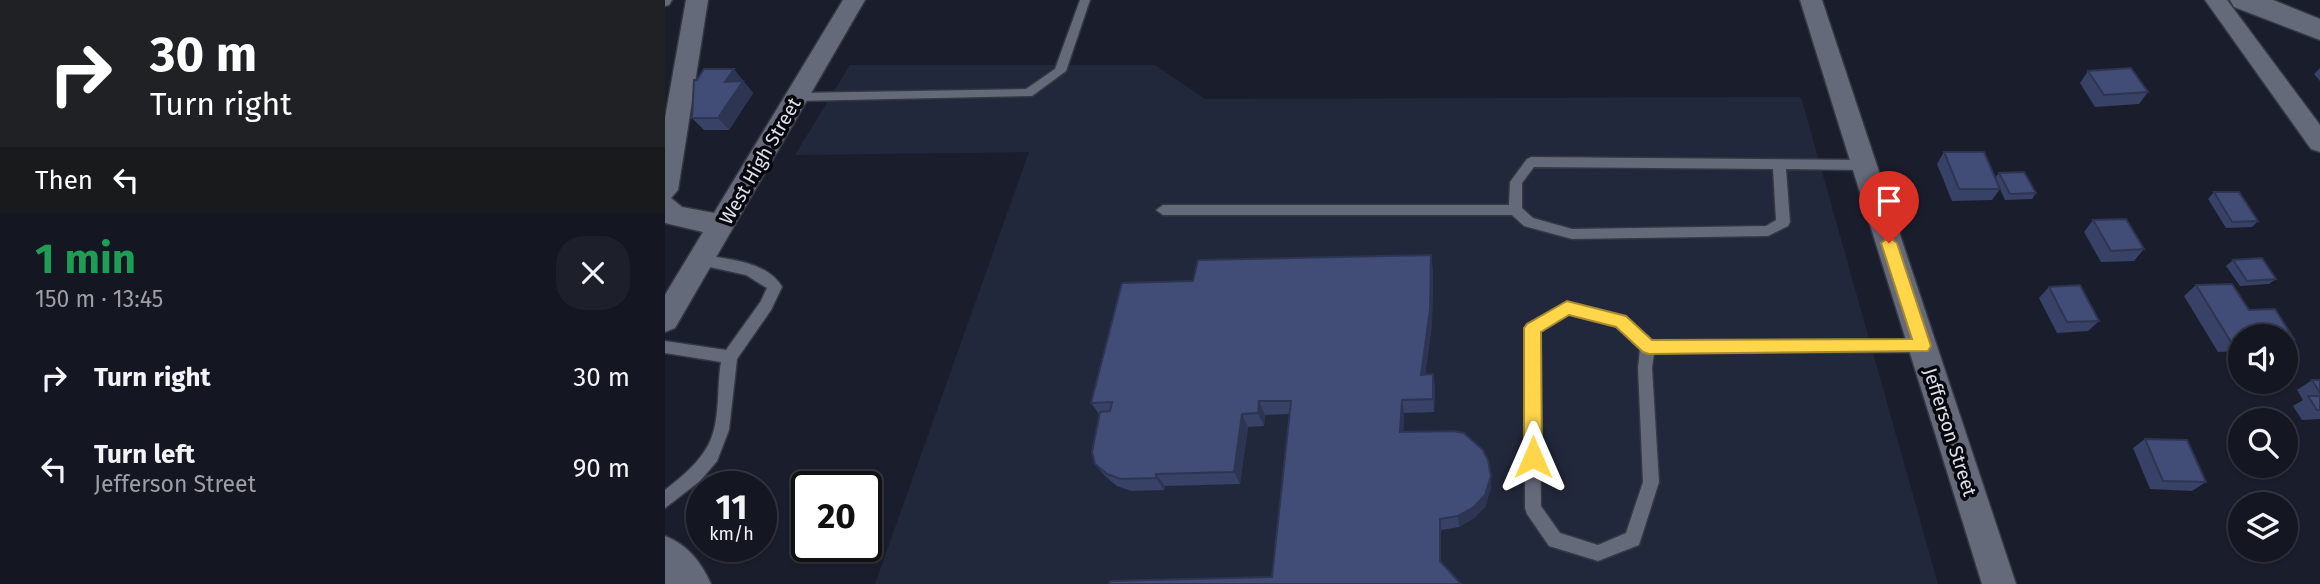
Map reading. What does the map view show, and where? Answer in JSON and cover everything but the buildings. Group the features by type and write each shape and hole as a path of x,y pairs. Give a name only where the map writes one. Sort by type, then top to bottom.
{"street":[{"path":"665,190 697,0"},
{"name":"West High Street","path":"665,320 854,0"},
{"name":"Jefferson Street","path":"1811,0 1999,584"},
{"path":"2216,0 2320,143"},
{"path":"2245,0 2320,30"},
{"path":"665,206 674,216 722,225"},
{"path":"665,559 687,584"}],"lane":[{"path":"797,97 1028,93 1060,71 1085,0"},
{"path":"1515,209 1516,182 1531,162 1864,165"},
{"path":"1163,209 1515,209 1529,222 1572,234 1768,230 1783,222 1779,166"},
{"path":"665,499 701,471 715,453 724,421 729,357 769,304 775,287 756,271 701,260"},
{"path":"1649,347 1645,368 1651,482 1633,539 1598,553 1555,540 1534,508 1532,328 1567,308 1621,321 1649,347 1923,346"},
{"path":"665,347 729,357"}],"shaded area":[{"path":"850,65 1155,65 1205,99 1801,97 1938,584 875,584 1029,152 795,155"}],"route":[{"path":"1533,457 1532,328 1567,308 1621,321 1649,347 1923,346 1889,243"}]}
